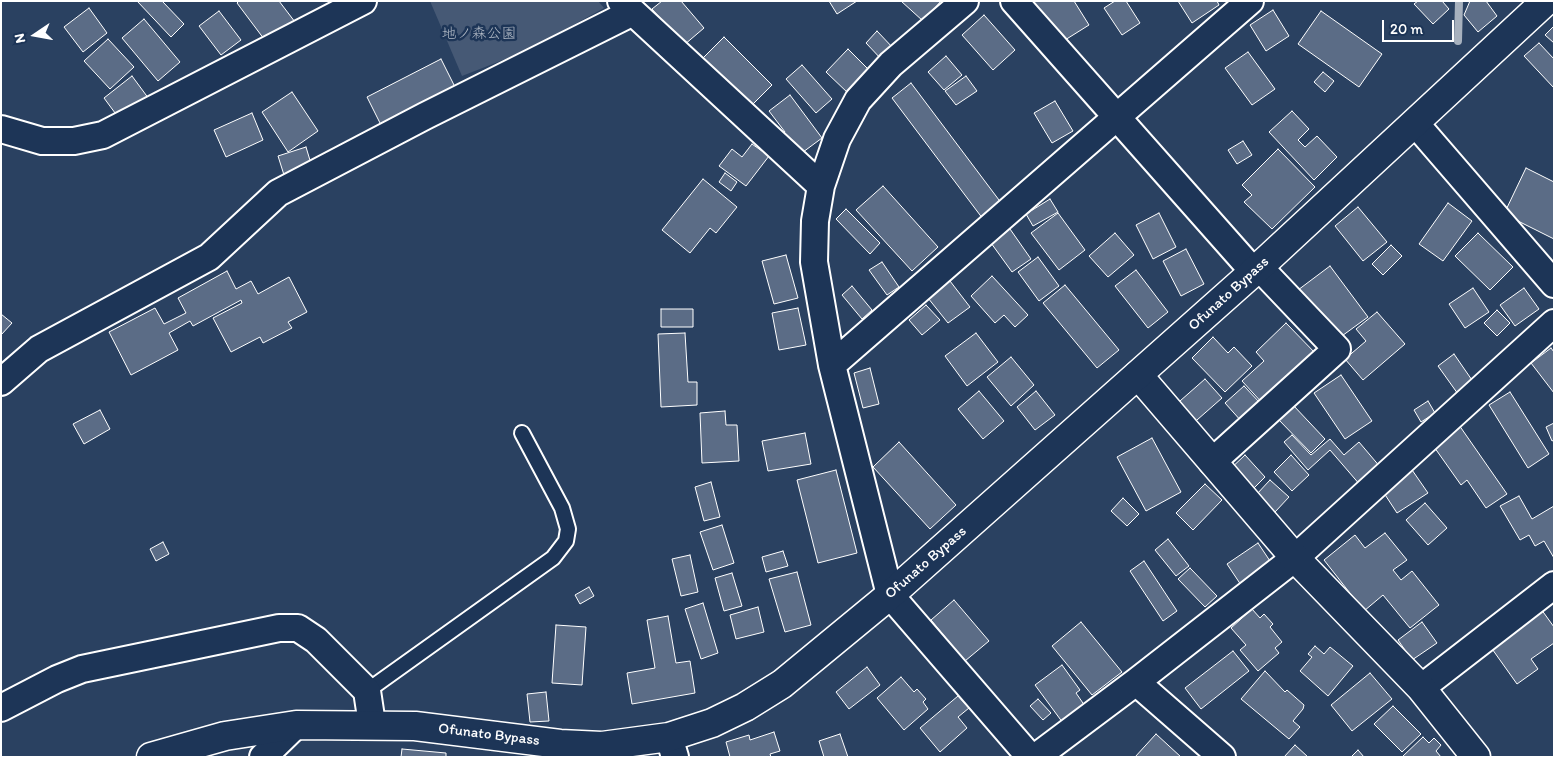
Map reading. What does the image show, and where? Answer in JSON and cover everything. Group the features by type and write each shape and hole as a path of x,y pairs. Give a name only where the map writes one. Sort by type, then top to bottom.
{"main road":[{"name":"Ofunato Bypass","path":"151,757 225,736 296,725 372,724 415,726 585,745 672,747 712,723 745,707 782,684 890,594 1257,269 1546,1"},
{"path":"1138,375 1295,558 1421,688 1471,755"}],"street":[{"path":"1,129 42,140 74,141 103,135 363,1"},
{"path":"965,1 891,64 858,100 837,139 821,186 815,221 814,262 832,365 890,594 1030,757"},
{"path":"1014,1 1117,117 1257,269 1336,349 1212,462"},
{"path":"832,365 1250,1"},
{"path":"1,382 39,348 209,257 278,193 627,6 821,186"},
{"path":"1415,123 1554,284"},
{"path":"1036,757 1295,558 1554,323"},
{"path":"1421,688 1554,585"},
{"path":"1,708 82,668 279,628 298,628 316,640 367,691 372,724"},
{"path":"1136,682 1222,757"},
{"path":"263,757 296,725"}],"lane":[{"path":"367,691 553,558 566,541 568,530 562,508 522,433"}],"green space":[{"name":"地ノ森公園","path":"430,1 598,1 604,8 526,51 462,76"}],"building":[{"path":"137,1 162,1 184,24 171,37"},
{"path":"239,1 279,1 295,22 267,43 237,3"},
{"path":"662,1 681,1 704,28 684,45 652,9"},
{"path":"829,1 857,1 837,14"},
{"path":"901,1 941,1 923,21"},
{"path":"1029,1 1074,1 1089,25 1057,45"},
{"path":"1115,1 1126,1 1140,23 1122,35 1104,8"},
{"path":"1178,1 1217,1 1219,5 1192,23"},
{"path":"1418,1 1442,1 1449,9 1433,24 1414,4"},
{"path":"1470,1 1486,1 1497,16 1478,32 1464,15"},
{"path":"89,8 107,33 83,52 64,27"},
{"path":"1273,10 1289,36 1266,51 1250,25"},
{"path":"219,11 241,40 221,55 199,26"},
{"path":"1321,11 1382,54 1359,87 1298,44"},
{"path":"984,15 1015,50 993,70 962,35"},
{"path":"144,19 180,62 158,81 122,38"},
{"path":"1554,26 1554,43 1545,35"},
{"path":"877,31 894,49 883,61 866,43"},
{"path":"724,37 772,85 748,109 700,61"},
{"path":"108,39 134,67 110,89 84,61"},
{"path":"1539,43 1554,59 1554,88 1524,56"},
{"path":"848,49 871,72 849,94 826,72"},
{"path":"1248,52 1275,89 1252,105 1225,68"},
{"path":"946,56 962,75 944,90 928,72"},
{"path":"441,59 456,89 382,127 367,97"},
{"path":"802,65 832,99 816,113 786,79"},
{"path":"1323,72 1334,81 1325,92 1314,82"},
{"path":"132,76 149,99 121,121 104,98"},
{"path":"966,76 977,91 956,105 945,91"},
{"path":"911,83 1002,204 983,219 892,98"},
{"path":"292,92 318,131 288,152 262,112"},
{"path":"790,95 822,138 795,158 779,136 785,132 769,111"},
{"path":"1055,101 1073,131 1052,143 1034,113"},
{"path":"1292,111 1309,129 1298,140 1305,147 1317,136 1337,157 1314,180 1269,132"},
{"path":"252,113 263,140 226,157 214,130"},
{"path":"1243,141 1252,155 1237,164 1228,150"},
{"path":"752,144 769,156 746,186 719,166 732,149 742,157"},
{"path":"306,147 312,167 284,175 278,156"},
{"path":"1278,149 1315,187 1272,229 1244,202 1252,195 1242,185"},
{"path":"1526,168 1554,182 1554,239 1504,214"},
{"path":"725,173 737,182 731,191 719,182"},
{"path":"703,179 737,207 716,233 710,228 690,253 662,230"},
{"path":"883,186 938,247 912,271 856,210"},
{"path":"1050,199 1058,212 1033,226 1026,214"},
{"path":"1448,203 1472,221 1443,261 1419,244"},
{"path":"1358,207 1387,242 1363,261 1335,226"},
{"path":"846,209 880,243 870,254 836,219"},
{"path":"1058,213 1085,250 1059,270 1031,233"},
{"path":"1159,213 1176,247 1153,259 1136,225"},
{"path":"1010,229 1031,259 1012,272 991,243"},
{"path":"1115,233 1134,255 1108,277 1089,256"},
{"path":"1478,233 1513,267 1490,290 1455,256"},
{"path":"1391,245 1402,256 1383,275 1372,264"},
{"path":"1186,249 1204,284 1181,296 1163,261"},
{"path":"786,255 798,298 774,304 762,261"},
{"path":"1038,257 1059,286 1039,301 1018,272"},
{"path":"882,262 899,287 887,295 869,270"},
{"path":"1330,266 1368,317 1335,341 1298,290"},
{"path":"1136,270 1168,312 1148,328 1115,286"},
{"path":"227,271 236,289 251,281 258,294 289,277 307,312 288,322 292,328 263,343 260,337 231,352 213,318 242,303 241,300 193,326 190,321 169,333 178,350 131,375 109,332 155,308 164,324 186,313 178,298"},
{"path":"992,276 1028,315 1015,327 1004,315 995,323 971,296"},
{"path":"950,281 970,307 948,323 928,298"},
{"path":"1065,285 1119,350 1097,368 1043,303"},
{"path":"852,286 872,310 862,319 842,295"},
{"path":"1473,288 1489,312 1465,328 1449,304"},
{"path":"1524,288 1539,309 1515,326 1500,305"},
{"path":"926,305 940,320 922,335 909,320"},
{"path":"798,308 806,345 779,350 772,313"},
{"path":"661,309 693,309 693,327 661,327"},
{"path":"1497,310 1510,323 1497,336 1484,323"},
{"path":"1377,312 1405,344 1363,380 1345,359 1366,341 1356,329"},
{"path":"1,314 12,323 1,335"},
{"path":"1286,323 1318,356 1265,406 1242,381 1264,361 1256,352"},
{"path":"685,333 688,382 697,382 697,405 661,407 658,334"},
{"path":"976,333 998,362 967,386 945,356"},
{"path":"1213,337 1228,353 1234,347 1252,366 1225,392 1192,358"},
{"path":"1551,348 1554,352 1554,393 1531,363"},
{"path":"1454,354 1474,383 1458,394 1438,366"},
{"path":"1011,357 1034,385 1011,406 987,377"},
{"path":"870,368 879,404 863,408 854,373"},
{"path":"1341,375 1372,421 1345,439 1314,393"},
{"path":"1205,379 1222,398 1189,427 1172,408"},
{"path":"1244,386 1261,404 1242,422 1225,403"},
{"path":"979,391 1004,421 983,439 958,409"},
{"path":"1036,391 1055,415 1035,430 1017,407"},
{"path":"1510,392 1549,454 1528,468 1489,405"},
{"path":"1428,401 1435,413 1421,422 1414,410"},
{"path":"1293,405 1325,439 1311,453 1278,419"},
{"path":"100,410 110,429 84,444 73,424"},
{"path":"725,411 726,425 737,425 739,461 702,463 700,413"},
{"path":"1554,423 1554,440 1552,441 1546,427"},
{"path":"1459,425 1507,494 1486,508 1467,480 1461,485 1432,444"},
{"path":"805,433 811,464 768,471 762,441"},
{"path":"1292,435 1311,455 1330,439 1344,455 1359,442 1381,468 1361,486 1330,450 1308,470 1284,442"},
{"path":"1152,438 1181,492 1146,511 1117,457"},
{"path":"899,442 956,505 930,529 873,467"},
{"path":"1245,455 1265,477 1248,494 1227,472"},
{"path":"1291,455 1309,475 1292,491 1274,472"},
{"path":"1410,467 1428,493 1397,513 1380,487"},
{"path":"836,470 857,553 818,563 797,480"},
{"path":"1270,480 1289,497 1275,512 1256,495"},
{"path":"711,482 720,517 704,521 695,487"},
{"path":"1205,484 1222,500 1193,530 1176,513"},
{"path":"1519,496 1532,519 1554,506 1554,558 1544,541 1535,546 1529,535 1520,540 1500,506"},
{"path":"1123,498 1139,514 1127,526 1111,511"},
{"path":"1425,503 1447,528 1428,545 1406,520"},
{"path":"722,525 734,563 713,570 700,532"},
{"path":"1385,533 1407,560 1393,570 1401,580 1412,571 1439,605 1410,628 1383,595 1364,611 1324,560 1355,535 1365,548"},
{"path":"1168,539 1189,566 1176,576 1155,550"},
{"path":"163,542 169,554 156,561 150,549"},
{"path":"1258,543 1274,567 1243,588 1227,564"},
{"path":"783,551 788,566 766,572 762,557"},
{"path":"690,555 698,592 681,596 672,559"},
{"path":"1144,561 1177,611 1163,621 1130,571"},
{"path":"1190,568 1217,596 1205,607 1178,579"},
{"path":"797,572 811,625 785,632 769,579"},
{"path":"732,573 742,606 724,611 715,578"},
{"path":"589,587 594,596 580,604 575,595"},
{"path":"954,600 989,641 965,661 931,620"},
{"path":"703,603 718,653 701,659 685,609"},
{"path":"758,607 764,632 736,639 730,615"},
{"path":"1252,609 1260,618 1264,614 1273,624 1270,627 1282,642 1275,648 1279,653 1258,671 1240,650 1246,645 1231,628"},
{"path":"1541,609 1554,627 1554,643 1531,659 1538,669 1517,684 1490,646"},
{"path":"668,616 676,663 690,661 695,693 632,704 627,673 655,668 647,620"},
{"path":"1081,622 1122,672 1092,695 1052,646"},
{"path":"1422,622 1437,643 1412,660 1398,640"},
{"path":"556,625 586,627 582,685 552,683"},
{"path":"1315,646 1324,654 1330,647 1353,666 1328,696 1300,671 1312,657 1308,654"},
{"path":"1233,651 1249,671 1201,709 1185,688"},
{"path":"1062,665 1080,690 1076,693 1085,706 1063,723 1035,685"},
{"path":"867,667 880,685 849,709 836,692"},
{"path":"1265,671 1285,692 1287,690 1304,705 1293,721 1300,727 1289,739 1241,699"},
{"path":"1370,673 1392,699 1352,731 1331,705"},
{"path":"901,677 914,692 917,689 926,699 923,702 928,709 904,730 877,698"},
{"path":"546,692 549,721 530,722 527,694"},
{"path":"958,696 969,708 958,717 967,728 940,752 920,728"},
{"path":"1038,699 1051,713 1043,720 1030,706"},
{"path":"1393,706 1421,734 1402,752 1374,724"},
{"path":"774,732 780,751 770,754 771,757 730,757 726,742 749,735 750,740"},
{"path":"840,734 848,757 824,757 819,741"},
{"path":"1156,734 1181,757 1135,757"},
{"path":"1423,737 1429,743 1434,738 1441,745 1436,751 1441,757 1402,757"},
{"path":"1295,745 1308,757 1284,757"},
{"path":"402,749 446,753 446,757 401,757"},
{"path":"1358,750 1364,757 1351,757"}],"waterway":[{"path":"1458,41 1459,1"}]}
